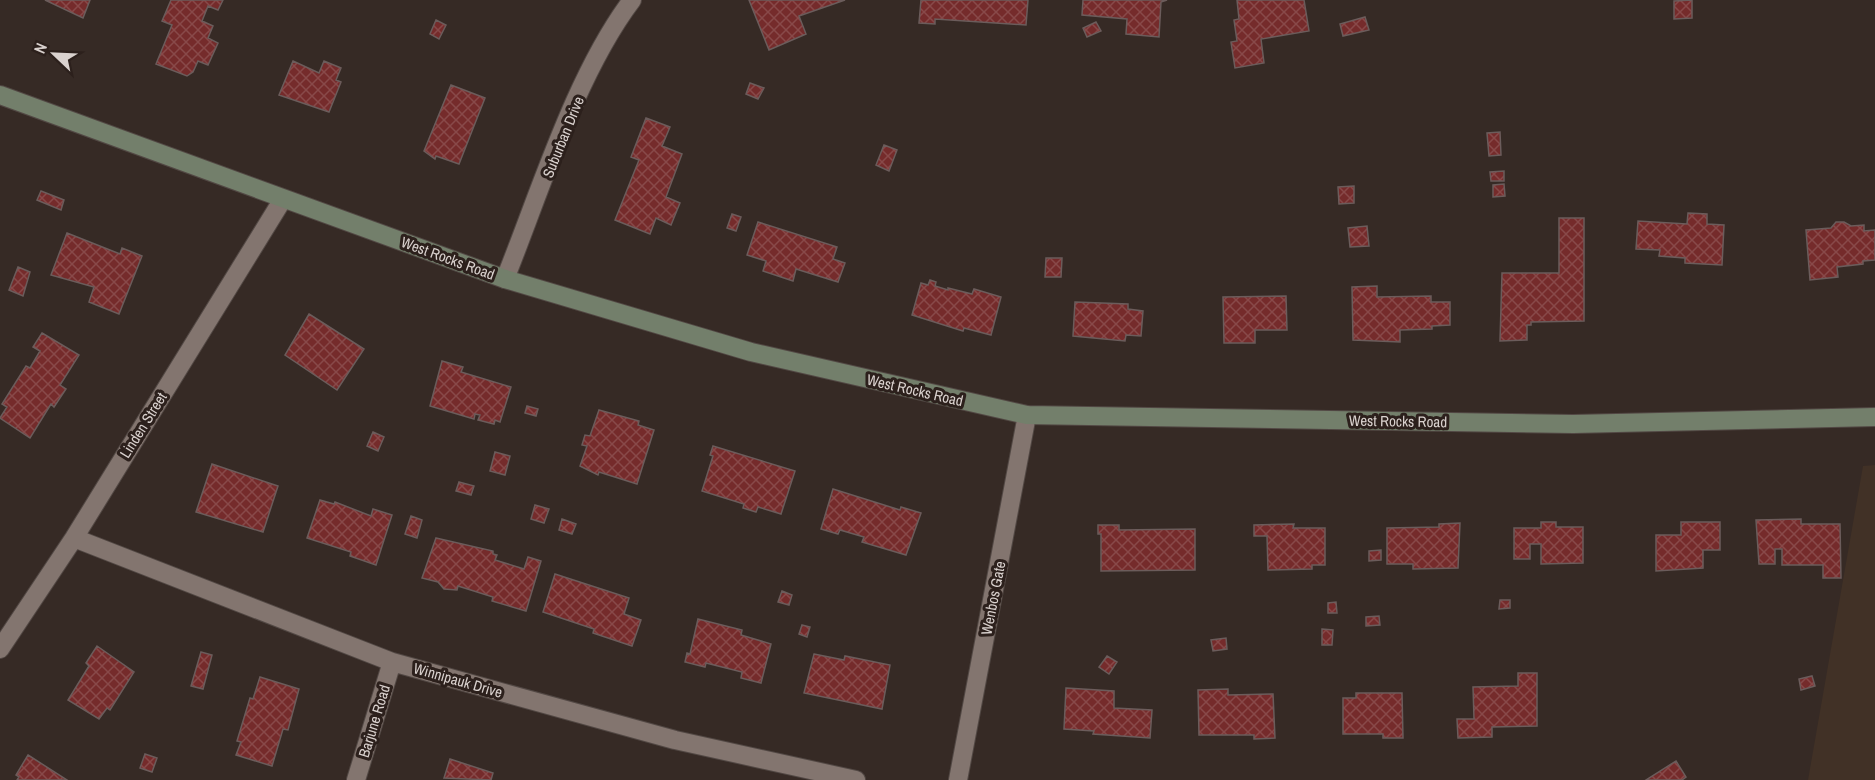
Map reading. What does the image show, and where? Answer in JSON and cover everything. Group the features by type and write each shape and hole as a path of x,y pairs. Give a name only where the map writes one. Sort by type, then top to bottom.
{"main road":[{"name":"West Rocks Road","path":"0,96 506,279 752,352 1027,415 1573,424 1875,417"}],"street":[{"name":"Suburban Drive","path":"506,279 573,109 612,26 632,0"},
{"name":"Linden Street","path":"0,649 74,538 283,199"},
{"name":"Wenbos Gate","path":"958,780 1027,415"},
{"name":"Winnipauk Drive","path":"74,538 392,662 675,740 856,780"},
{"name":"Barjune Road","path":"356,780 392,662"}],"shaded area":[{"path":"1875,465 1875,780 1808,780 1863,466"}],"building":[{"path":"45,0 90,0 83,18"},
{"path":"171,0 223,0 218,10 208,6 202,21 213,26 208,38 218,43 208,65 198,61 193,72 187,76 156,64 172,25 162,21"},
{"path":"749,0 845,0 799,16 806,34 769,50"},
{"path":"921,0 1028,0 1026,25 935,19 935,24 919,23"},
{"path":"1083,0 1167,0 1161,2 1159,37 1126,34 1127,19 1082,15"},
{"path":"1237,0 1304,0 1309,31 1261,39 1264,63 1235,68 1231,42 1237,41 1234,20 1239,19"},
{"path":"1692,0 1692,18 1674,19 1674,1"},
{"path":"1365,17 1369,30 1343,36 1340,24"},
{"path":"436,20 446,25 439,39 430,34"},
{"path":"1096,22 1101,31 1087,37 1083,28"},
{"path":"293,61 319,73 324,61 341,68 336,80 341,82 329,112 279,95"},
{"path":"750,83 764,88 758,99 746,94"},
{"path":"451,85 485,98 459,164 436,156 435,159 424,151"},
{"path":"646,118 670,127 662,146 682,154 666,197 680,203 671,225 656,218 650,234 615,220 639,160 631,157"},
{"path":"1500,132 1501,155 1489,156 1487,133"},
{"path":"884,145 897,150 889,171 876,165"},
{"path":"1504,171 1504,181 1491,181 1490,172"},
{"path":"1504,184 1505,196 1493,197 1493,185"},
{"path":"1354,186 1354,203 1339,204 1338,187"},
{"path":"41,191 64,200 61,210 37,200"},
{"path":"1688,213 1707,214 1707,224 1724,225 1722,265 1685,263 1685,258 1659,256 1660,250 1636,249 1638,221 1687,224"},
{"path":"732,214 741,217 736,231 727,228"},
{"path":"1559,218 1584,218 1584,321 1531,322 1531,325 1527,325 1527,340 1500,341 1502,273 1559,273"},
{"path":"758,222 837,247 833,259 845,263 838,282 796,269 793,281 763,271 766,261 747,255"},
{"path":"1836,222 1844,222 1851,226 1864,225 1864,231 1875,230 1875,260 1837,267 1838,277 1810,280 1806,230 1831,228"},
{"path":"1367,226 1369,246 1350,247 1348,228"},
{"path":"67,233 120,254 122,248 142,256 119,314 89,302 94,287 51,275"},
{"path":"1046,258 1062,258 1061,277 1045,277"},
{"path":"18,267 30,272 23,296 9,290"},
{"path":"930,280 936,282 935,286 948,290 948,288 972,294 974,289 1001,297 991,335 964,328 963,331 912,315 921,283 928,285"},
{"path":"1377,286 1377,297 1431,296 1431,302 1450,302 1450,325 1432,326 1432,329 1400,330 1400,342 1353,340 1352,287"},
{"path":"1286,296 1287,330 1255,330 1255,343 1224,343 1223,297"},
{"path":"1075,302 1128,304 1128,309 1143,311 1141,336 1126,335 1125,341 1073,336"},
{"path":"309,314 364,349 337,390 285,355"},
{"path":"42,333 79,355 60,385 66,389 54,407 51,404 30,438 0,418 7,407 2,404 26,366 30,368 40,351 33,347"},
{"path":"442,361 463,367 461,372 511,387 500,422 495,420 494,424 478,420 480,415 475,414 474,419 430,406"},
{"path":"527,406 538,409 536,416 525,413"},
{"path":"599,410 639,421 638,425 654,430 637,484 599,472 598,475 580,466 587,446 582,445 585,435 590,436"},
{"path":"373,432 384,437 378,451 367,446"},
{"path":"713,446 795,471 781,514 758,507 756,512 743,508 744,504 702,491 713,456 710,455"},
{"path":"495,452 510,456 505,475 490,471"},
{"path":"212,464 278,486 263,532 196,512"},
{"path":"459,482 474,486 471,495 456,491"},
{"path":"833,489 900,510 901,507 921,513 906,555 862,542 864,537 840,530 838,534 821,529"},
{"path":"320,500 334,504 335,502 371,516 373,509 392,515 376,565 350,556 351,552 307,538"},
{"path":"535,505 549,509 544,523 531,519"},
{"path":"411,516 422,520 417,538 405,534"},
{"path":"562,519 576,524 572,534 559,530"},
{"path":"1801,519 1801,524 1840,524 1841,578 1823,578 1823,565 1782,565 1782,549 1775,549 1775,564 1759,564 1756,520"},
{"path":"1541,522 1556,522 1556,527 1583,527 1583,563 1541,564 1541,544 1530,544 1530,559 1514,559 1514,528 1541,528"},
{"path":"1681,522 1720,522 1720,550 1703,550 1703,568 1656,571 1656,535 1681,535"},
{"path":"1460,523 1458,568 1413,569 1413,564 1387,564 1387,528 1439,527 1439,524"},
{"path":"1294,524 1293,528 1325,528 1325,565 1312,565 1312,569 1268,570 1267,536 1254,536 1254,525"},
{"path":"1098,525 1119,525 1119,530 1195,529 1195,570 1101,571 1101,534 1098,534"},
{"path":"436,538 493,551 493,554 497,555 495,560 524,569 528,557 541,561 526,611 492,601 493,597 458,586 457,590 444,589 438,582 422,578"},
{"path":"1381,550 1381,560 1369,561 1369,551"},
{"path":"555,574 629,598 624,614 641,620 632,646 593,633 594,629 543,612"},
{"path":"782,591 792,595 789,605 778,602"},
{"path":"1500,600 1510,600 1510,608 1499,609"},
{"path":"1336,602 1337,613 1328,613 1328,603"},
{"path":"1379,616 1380,625 1366,626 1366,617"},
{"path":"698,619 742,630 741,635 771,644 761,683 741,678 742,672 706,663 705,667 685,662 687,653 690,654"},
{"path":"802,625 810,627 807,637 799,634"},
{"path":"1322,629 1333,630 1332,645 1322,645"},
{"path":"1226,638 1227,649 1213,651 1211,640"},
{"path":"97,646 134,672 110,710 107,708 99,719 68,700 89,666 86,663"},
{"path":"201,652 212,655 203,689 191,686"},
{"path":"814,654 844,660 845,656 890,665 882,709 804,693"},
{"path":"1107,656 1117,662 1109,674 1099,667"},
{"path":"1518,673 1537,673 1537,726 1492,727 1492,737 1458,738 1457,719 1474,719 1473,687 1518,686"},
{"path":"1812,676 1815,686 1801,690 1799,679"},
{"path":"260,677 299,689 288,730 283,729 272,766 236,755 241,742 237,741 250,698 253,699"},
{"path":"1066,688 1114,691 1114,708 1152,710 1150,738 1093,734 1094,731 1064,729"},
{"path":"1228,689 1228,695 1273,694 1275,738 1254,739 1254,735 1199,735 1198,690"},
{"path":"1356,693 1402,693 1403,738 1383,738 1383,734 1343,734 1343,698 1356,698"},
{"path":"145,754 157,758 152,772 140,768"},
{"path":"28,755 67,780 17,780 19,777 16,775"},
{"path":"450,759 493,773 491,780 444,778"},
{"path":"1676,761 1686,777 1682,780 1646,780"}]}
